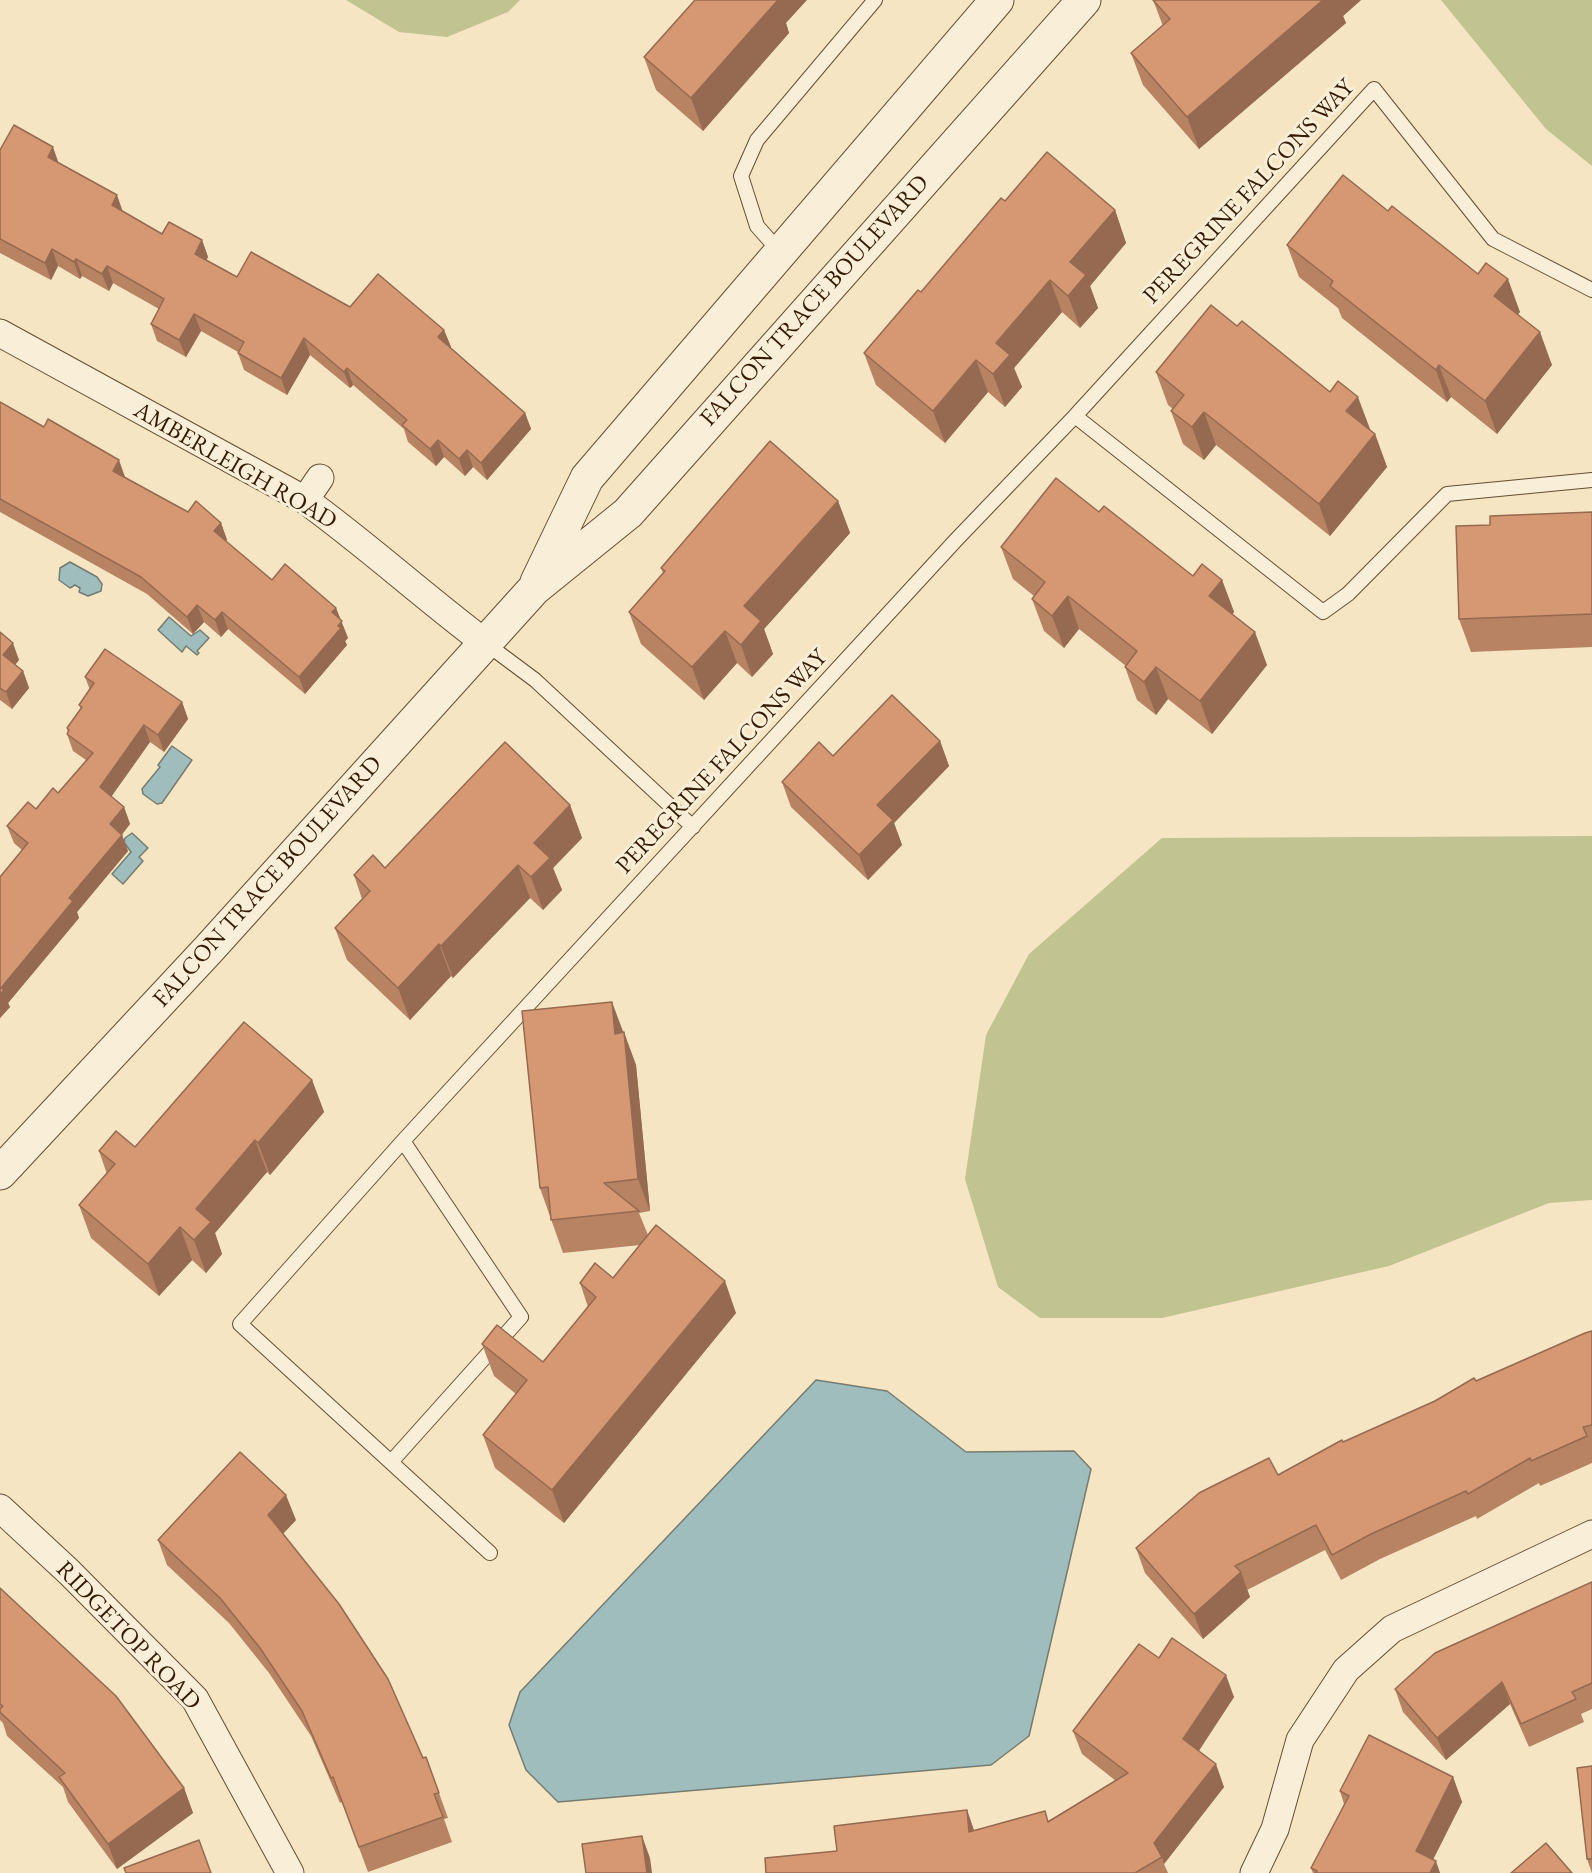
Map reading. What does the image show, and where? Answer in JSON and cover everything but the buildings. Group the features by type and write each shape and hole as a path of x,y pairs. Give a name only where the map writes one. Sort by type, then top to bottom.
{"street":[{"name":"FALCON TRACE BOULEVARD","path":"534,589 587,478 997,0"},
{"name":"FALCON TRACE BOULEVARD","path":"0,1173 208,950 534,589 628,513 1084,0"},
{"name":"AMBERLEIGH ROAD","path":"0,333 312,489 352,534 429,600 484,642"},
{"name":"RIDGETOP ROAD","path":"0,1508 69,1572 195,1699 290,1873"},
{"path":"1254,1873 1275,1829 1300,1740 1346,1670 1392,1629 1592,1534"}],"lane":[{"path":"781,253 757,226 741,176 756,140 875,0"},
{"name":"PEREGRINE FALCONS WAY","path":"489,1553 240,1324 403,1141 1374,90 1493,238 1592,290"},
{"path":"1075,416 1323,612 1347,594 1447,494 1592,480"},
{"path":"484,642 535,680 693,827"},
{"path":"391,1462 521,1317 403,1141"}],"green space":[{"path":"346,0 520,0 508,12 447,37 399,32"},
{"path":"1441,0 1592,0 1592,166 1546,129"},
{"path":"1592,836 1592,1200 1549,1203 1389,1266 1162,1318 1040,1318 998,1287 965,1179 986,1035 1029,954 1162,838"}],"water":[{"path":"70,562 97,577 102,584 101,591 88,596 79,592 80,588 75,585 70,588 59,580 60,568"},
{"path":"169,617 191,636 200,630 209,638 197,651 199,653 197,655 186,646 182,652 158,630"},
{"path":"172,746 192,760 162,803 157,804 143,794 142,789 160,767 158,765"},
{"path":"132,833 148,848 139,857 143,861 123,884 112,874 131,852 124,842 125,838"},
{"path":"816,1380 887,1391 966,1452 1074,1451 1091,1469 1029,1736 991,1765 558,1802 526,1770 509,1725 520,1692"}]}
